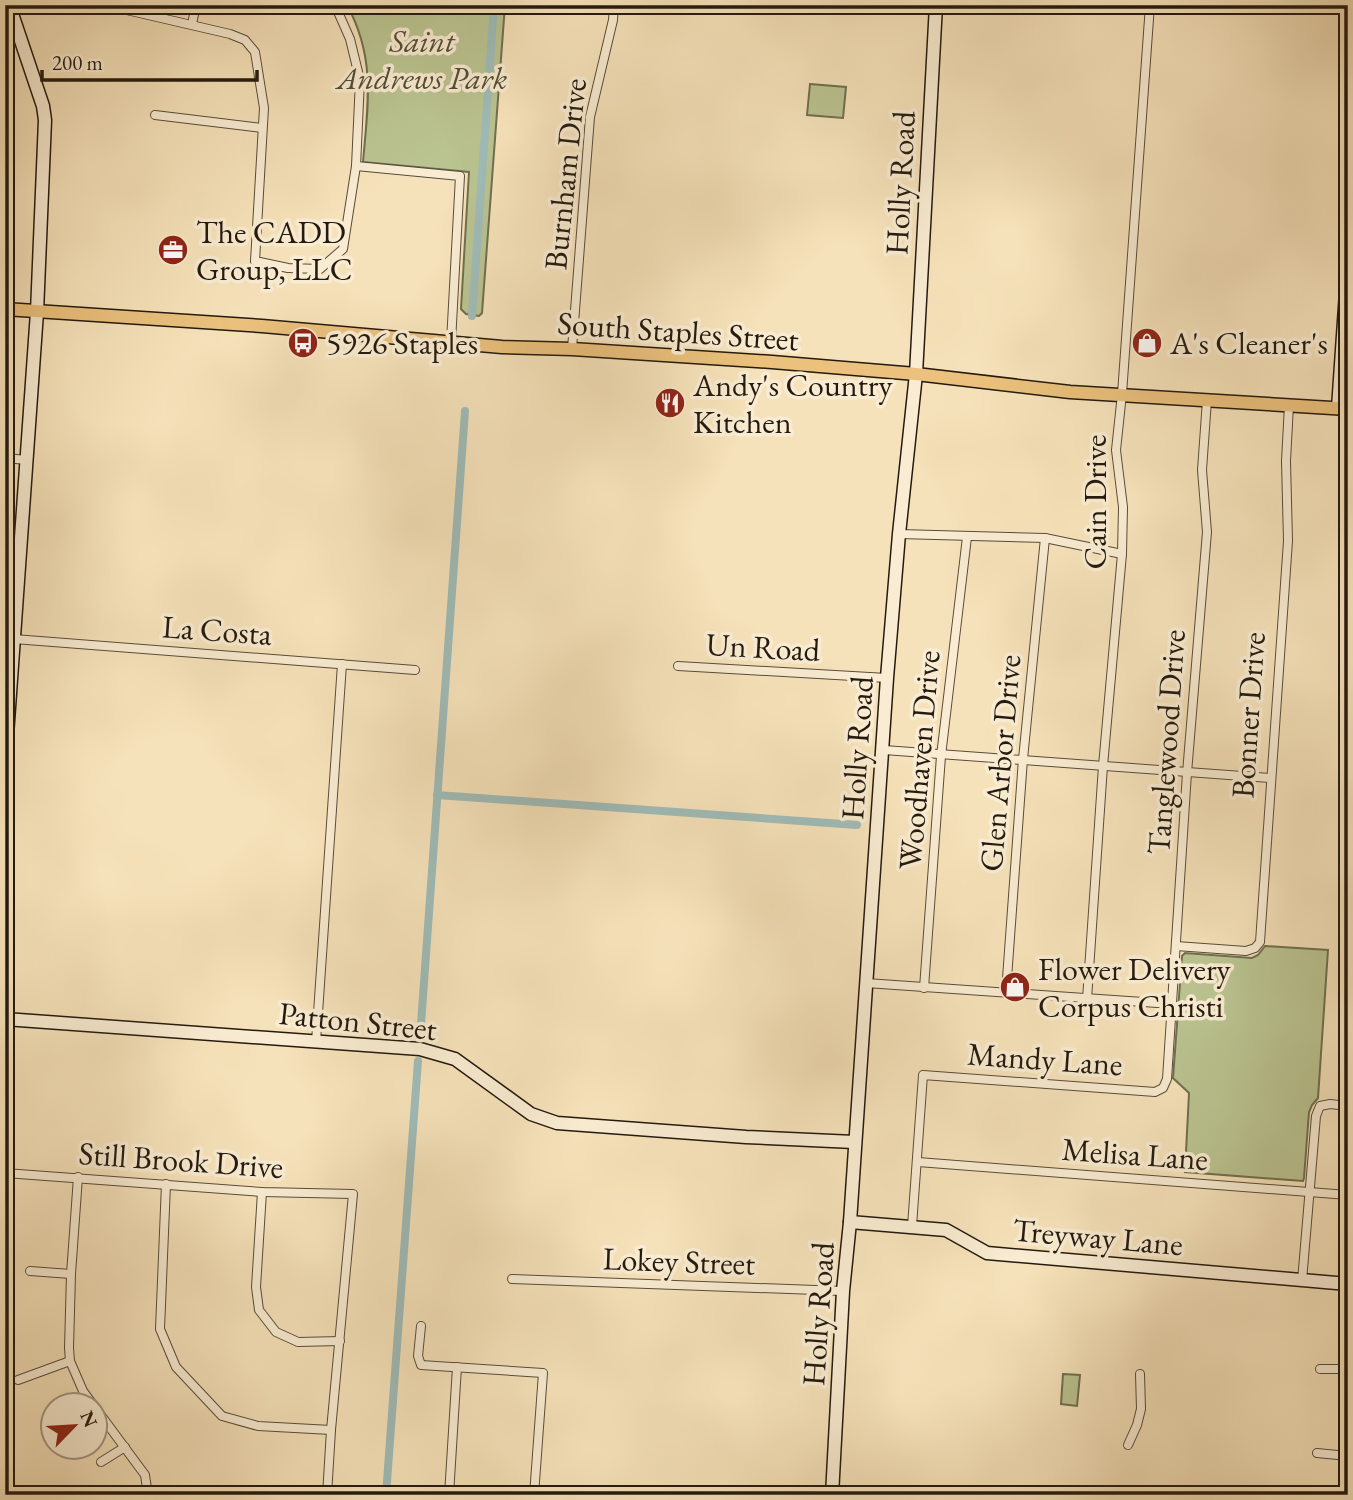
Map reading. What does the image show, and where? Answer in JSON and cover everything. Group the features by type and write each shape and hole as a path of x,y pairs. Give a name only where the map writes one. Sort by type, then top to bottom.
{"main road":[{"name":"Holly Road","path":"832,1495 843,1291 884,750 887,678 916,374 936,5"},
{"path":"5,764 37,312 45,120 43,106 9,10"},
{"path":"1343,409 1348,263"},
{"name":"South Staples Street","path":"5,309 262,326 516,348 572,349 916,374 1070,392 1343,409"},
{"name":"Patton Street","path":"5,1019 420,1049 446,1055 467,1066 531,1114 557,1122 746,1137 854,1142"},
{"name":"Treyway Lane","path":"850,1222 946,1230 987,1253 1348,1284"}],"street":[{"path":"9,10 37,5"},
{"path":"106,5 192,24 245,40 255,52 264,107 255,261 302,270 320,269 343,249 356,166 360,80 350,39 335,5"},
{"path":"192,24 196,5"},
{"name":"Burnham Drive","path":"572,349 590,117 613,20 614,5"},
{"name":"Cain Drive","path":"1087,999 1103,766 1122,554 1123,507 1116,450 1150,5"},
{"path":"155,115 262,128"},
{"path":"356,166 460,176 452,342"},
{"name":"Tanglewood Drive","path":"1163,1088 1167,1079 1187,773 1207,532 1202,470 1207,400"},
{"name":"Bonner Drive","path":"1176,946 1246,951 1255,948 1260,942 1288,541 1286,461 1289,405"},
{"path":"5,458 27,460"},
{"path":"899,534 1045,538 1122,554"},
{"name":"Woodhaven Drive","path":"924,988 941,756 967,537"},
{"name":"Glen Arbor Drive","path":"1006,992 1023,759 1045,538"},
{"name":"La Costa","path":"14,639 415,670"},
{"path":"316,1042 342,664"},
{"name":"Un Road","path":"678,666 887,678"},
{"path":"884,750 1270,778"},
{"path":"866,984 1172,1003"},
{"name":"Mandy Lane","path":"918,1162 923,1075 1155,1092 1163,1088"},
{"path":"1302,1281 1316,1116 1320,1106 1348,1106"},
{"path":"912,1226 918,1162"},
{"name":"Melisa Lane","path":"918,1162 1348,1195"},
{"name":"Still Brook Drive","path":"5,1173 262,1192 354,1195 340,1341"},
{"path":"78,1177 71,1274 70,1361 84,1392"},
{"path":"166,1184 160,1329 176,1367 222,1416 258,1426 331,1430"},
{"path":"262,1192 256,1287 259,1310 276,1332 298,1342 340,1341 327,1495"},
{"path":"30,1271 71,1274"},
{"name":"Lokey Street","path":"512,1279 843,1291"},
{"path":"421,1326 418,1356 421,1365 543,1373 534,1495"},
{"path":"18,1380 70,1361"},
{"path":"449,1495 457,1367"},
{"path":"1320,1369 1348,1369"},
{"path":"1128,1445 1138,1426 1141,1409 1140,1374"},
{"path":"108,1425 145,1475 148,1495"},
{"path":"108,1458 125,1447"},
{"path":"1317,1453 1348,1456"},
{"path":"9,1495 10,1483"}],"green space":[{"name":"Saint Andrews Park","path":"347,5 505,5 482,313 479,316 466,314 461,309 469,172 363,162 368,82 362,44"},
{"path":"810,84 846,87 843,118 807,115"},
{"path":"1265,946 1328,950 1318,1098 1309,1112 1303,1181 1185,1172 1189,1093 1173,1078 1182,956 1185,953 1252,958"},
{"path":"1063,1374 1080,1375 1077,1406 1061,1404"}],"waterway":[{"path":"472,316 494,5"},
{"path":"420,1038 465,411"},
{"path":"437,795 857,825"},
{"path":"386,1495 418,1061"}],"place":[{"name":"The CADD Group, LLC","path":"173,250"},
{"name":"5926 Staples","path":"303,343"},
{"name":"A's Cleaner's","path":"1147,343"},
{"name":"Andy's Country Kitchen","path":"670,403"},
{"name":"Flower Delivery Corpus Christi","path":"1015,987"}]}
